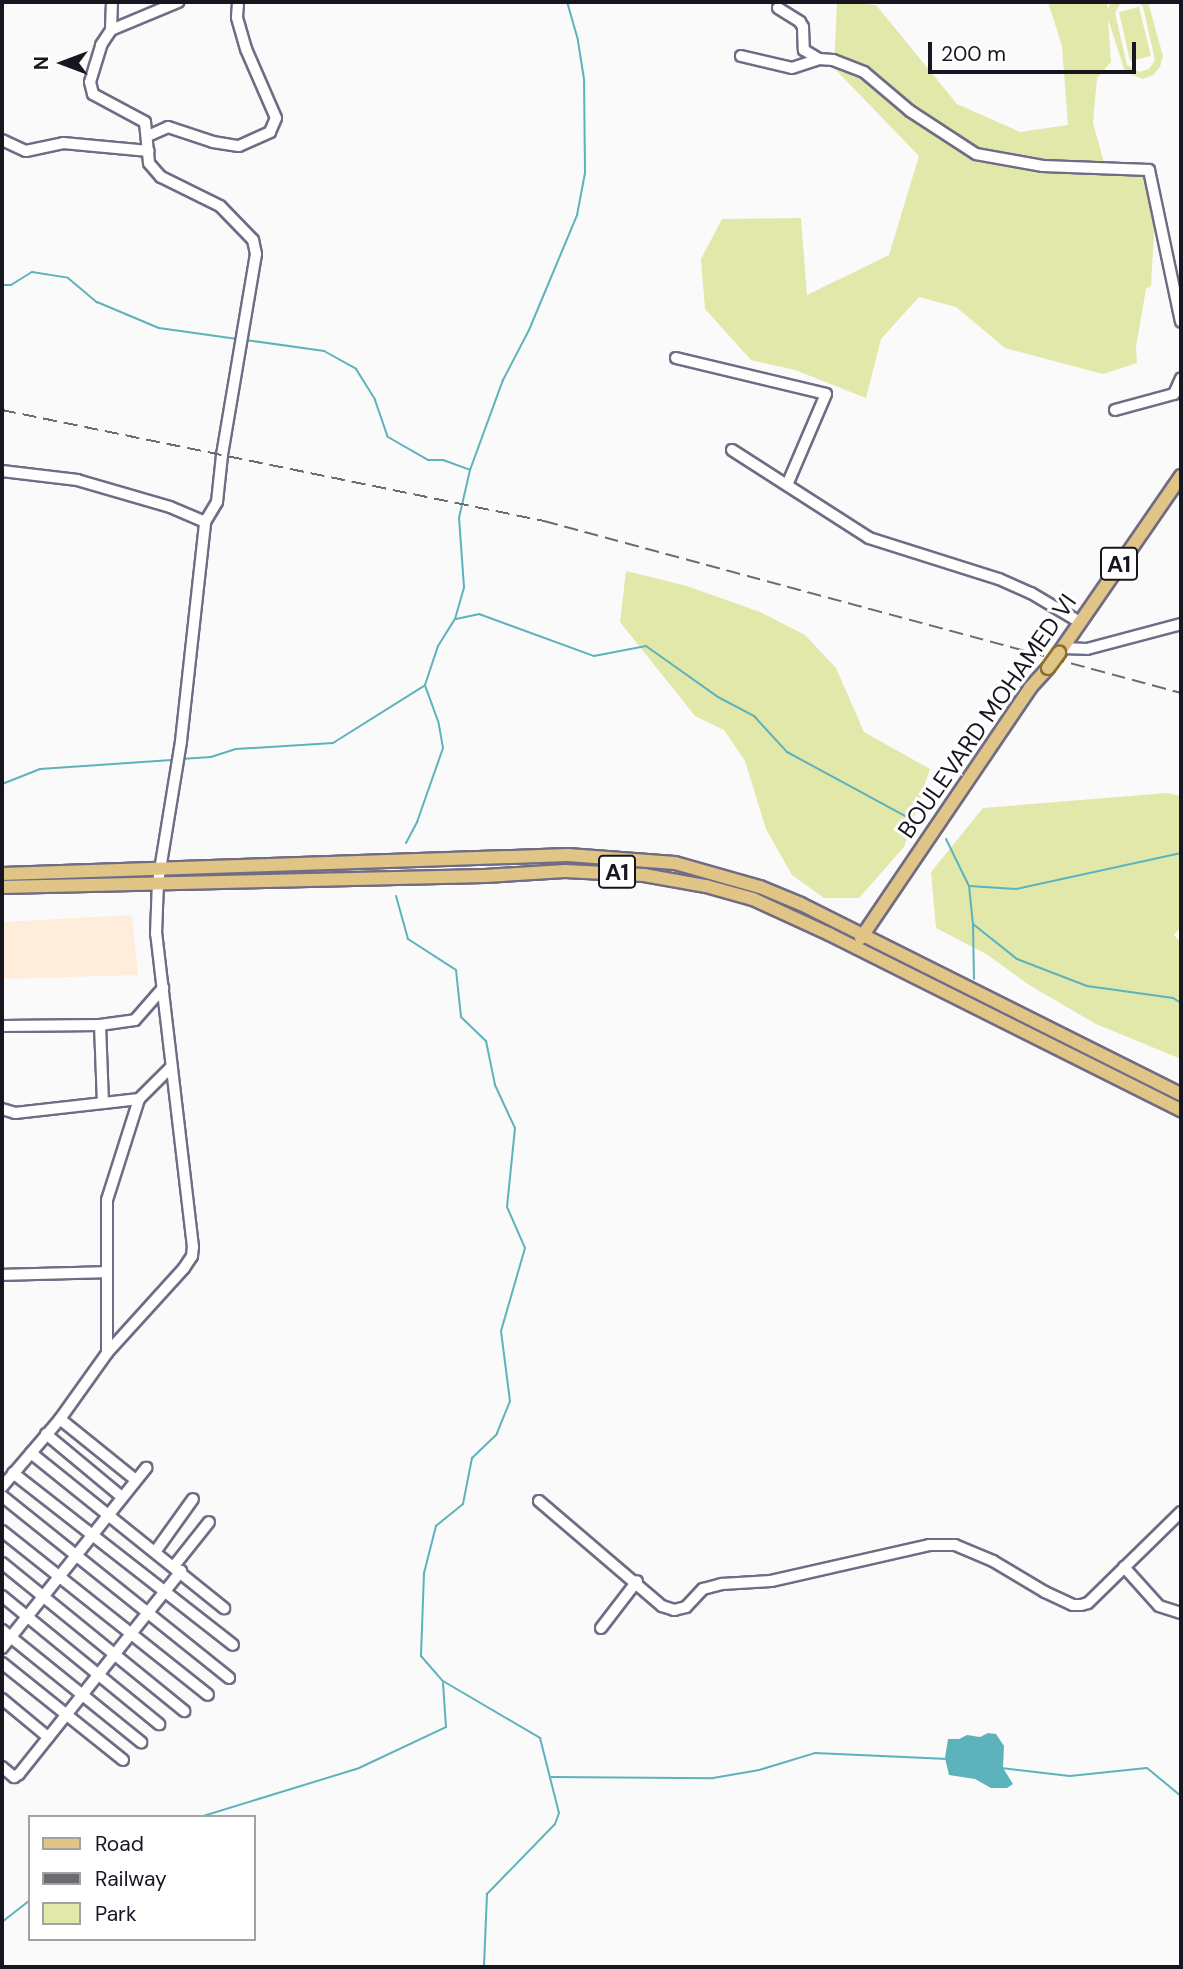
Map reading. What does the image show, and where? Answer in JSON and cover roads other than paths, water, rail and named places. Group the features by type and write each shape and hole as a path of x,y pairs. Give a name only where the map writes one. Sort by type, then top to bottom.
{"main road":[{"name":"BOULEVARD MOHAMED VI","path":"856,947 1030,688 1061,650 1078,621 1181,476"},
{"name":"A1","path":"2,874 162,866 568,855 651,859 713,872 760,887 863,934 1181,1094"},
{"name":"A1","path":"2,887 603,871 706,886 753,900 856,947 1181,1110"}],"street":[{"path":"2,1487 60,1419 107,1353 192,1256 156,934 158,883 181,741 205,523 217,502 222,455 256,254 253,240 220,206 161,177 149,163 145,122 93,94 90,82 101,45 111,30 112,2"},
{"path":"111,30 178,2"},
{"path":"148,136 167,127 213,142 239,146 270,132 276,118 246,49 237,17 238,2"},
{"path":"778,8 800,22 803,27 804,51 819,59"},
{"path":"741,56 792,68 819,59 833,60 864,72 910,111 976,154 1043,166 1149,170 1177,290 1181,322"},
{"path":"2,140 26,151 63,143 149,151"},
{"path":"676,358 826,394 787,485"},
{"path":"1115,410 1174,394 1181,378"},
{"path":"732,450 870,538 999,579 1031,593 1078,621"},
{"path":"2,471 78,480 170,507 205,523"},
{"path":"1061,650 1087,649 1121,642 1181,625"},
{"path":"2,1026 100,1025 135,1020 163,988"},
{"path":"100,1025 103,1103"},
{"path":"107,1353 107,1200 139,1099 171,1067"},
{"path":"2,1109 15,1114 139,1099"},
{"path":"2,1275 107,1272"},
{"path":"60,1419 135,1480"},
{"path":"46,1434 122,1497"},
{"path":"31,1452 225,1608"},
{"path":"2,1648 146,1468"},
{"path":"13,1472 233,1644"},
{"path":"2,1496 229,1678"},
{"path":"155,1552 193,1499"},
{"path":"539,1501 637,1581 662,1606 674,1610 686,1607 703,1589 722,1584 771,1581 929,1545 955,1545 993,1561 1045,1592 1073,1605 1081,1605 1088,1603 1181,1512"},
{"path":"2,1767 14,1777 19,1774 164,1592 209,1522"},
{"path":"2,1531 208,1695"},
{"path":"2,1563 184,1711"},
{"path":"1124,1567 1159,1606 1181,1613"},
{"path":"601,1628 637,1581"},
{"path":"2,1596 159,1724"},
{"path":"2,1630 141,1742"},
{"path":"2,1663 123,1760"},
{"path":"2,1699 48,1737"}],"water":[{"path":"988,1733 996,1734 1004,1746 1003,1768 1013,1784 1007,1788 991,1788 975,1779 949,1775 945,1758 948,1739 959,1739 967,1735 980,1737"}],"waterway":[{"path":"406,843 417,822 443,748 438,721 425,685 438,646 455,619 464,587 459,518 470,470 503,380 529,330 577,215 585,173 584,79 578,40 567,2"},
{"path":"2,285 11,285 32,272 68,278 97,302 159,328 237,339"},
{"path":"246,340 324,351 356,369 375,400 388,437 428,460 443,460 470,470"},
{"path":"456,619 479,614 594,656 646,646 718,697 754,716 787,752 922,825"},
{"path":"181,759 211,757 236,749 333,743 424,686"},
{"path":"2,784 40,769 172,760"},
{"path":"946,839 969,886 973,924 1017,959 1087,986 1173,998 1181,1003"},
{"path":"969,886 1016,889 1181,853"},
{"path":"396,896 408,939 456,970 461,1017 486,1041 495,1085 515,1128 507,1207 525,1248 501,1331 510,1401 497,1434 472,1458 463,1504 436,1526 424,1573 421,1656 443,1681 540,1738 559,1813 555,1824 487,1894 484,1967"},
{"path":"973,924 974,979"},
{"path":"206,1815 359,1768 446,1727 443,1683"},
{"path":"551,1777 713,1778 759,1770 815,1753 948,1759"},
{"path":"1001,1768 1070,1776 1147,1768 1181,1796"},
{"path":"2,1922 28,1902"}],"railway":[{"path":"2,410 544,521 1181,693"}]}
